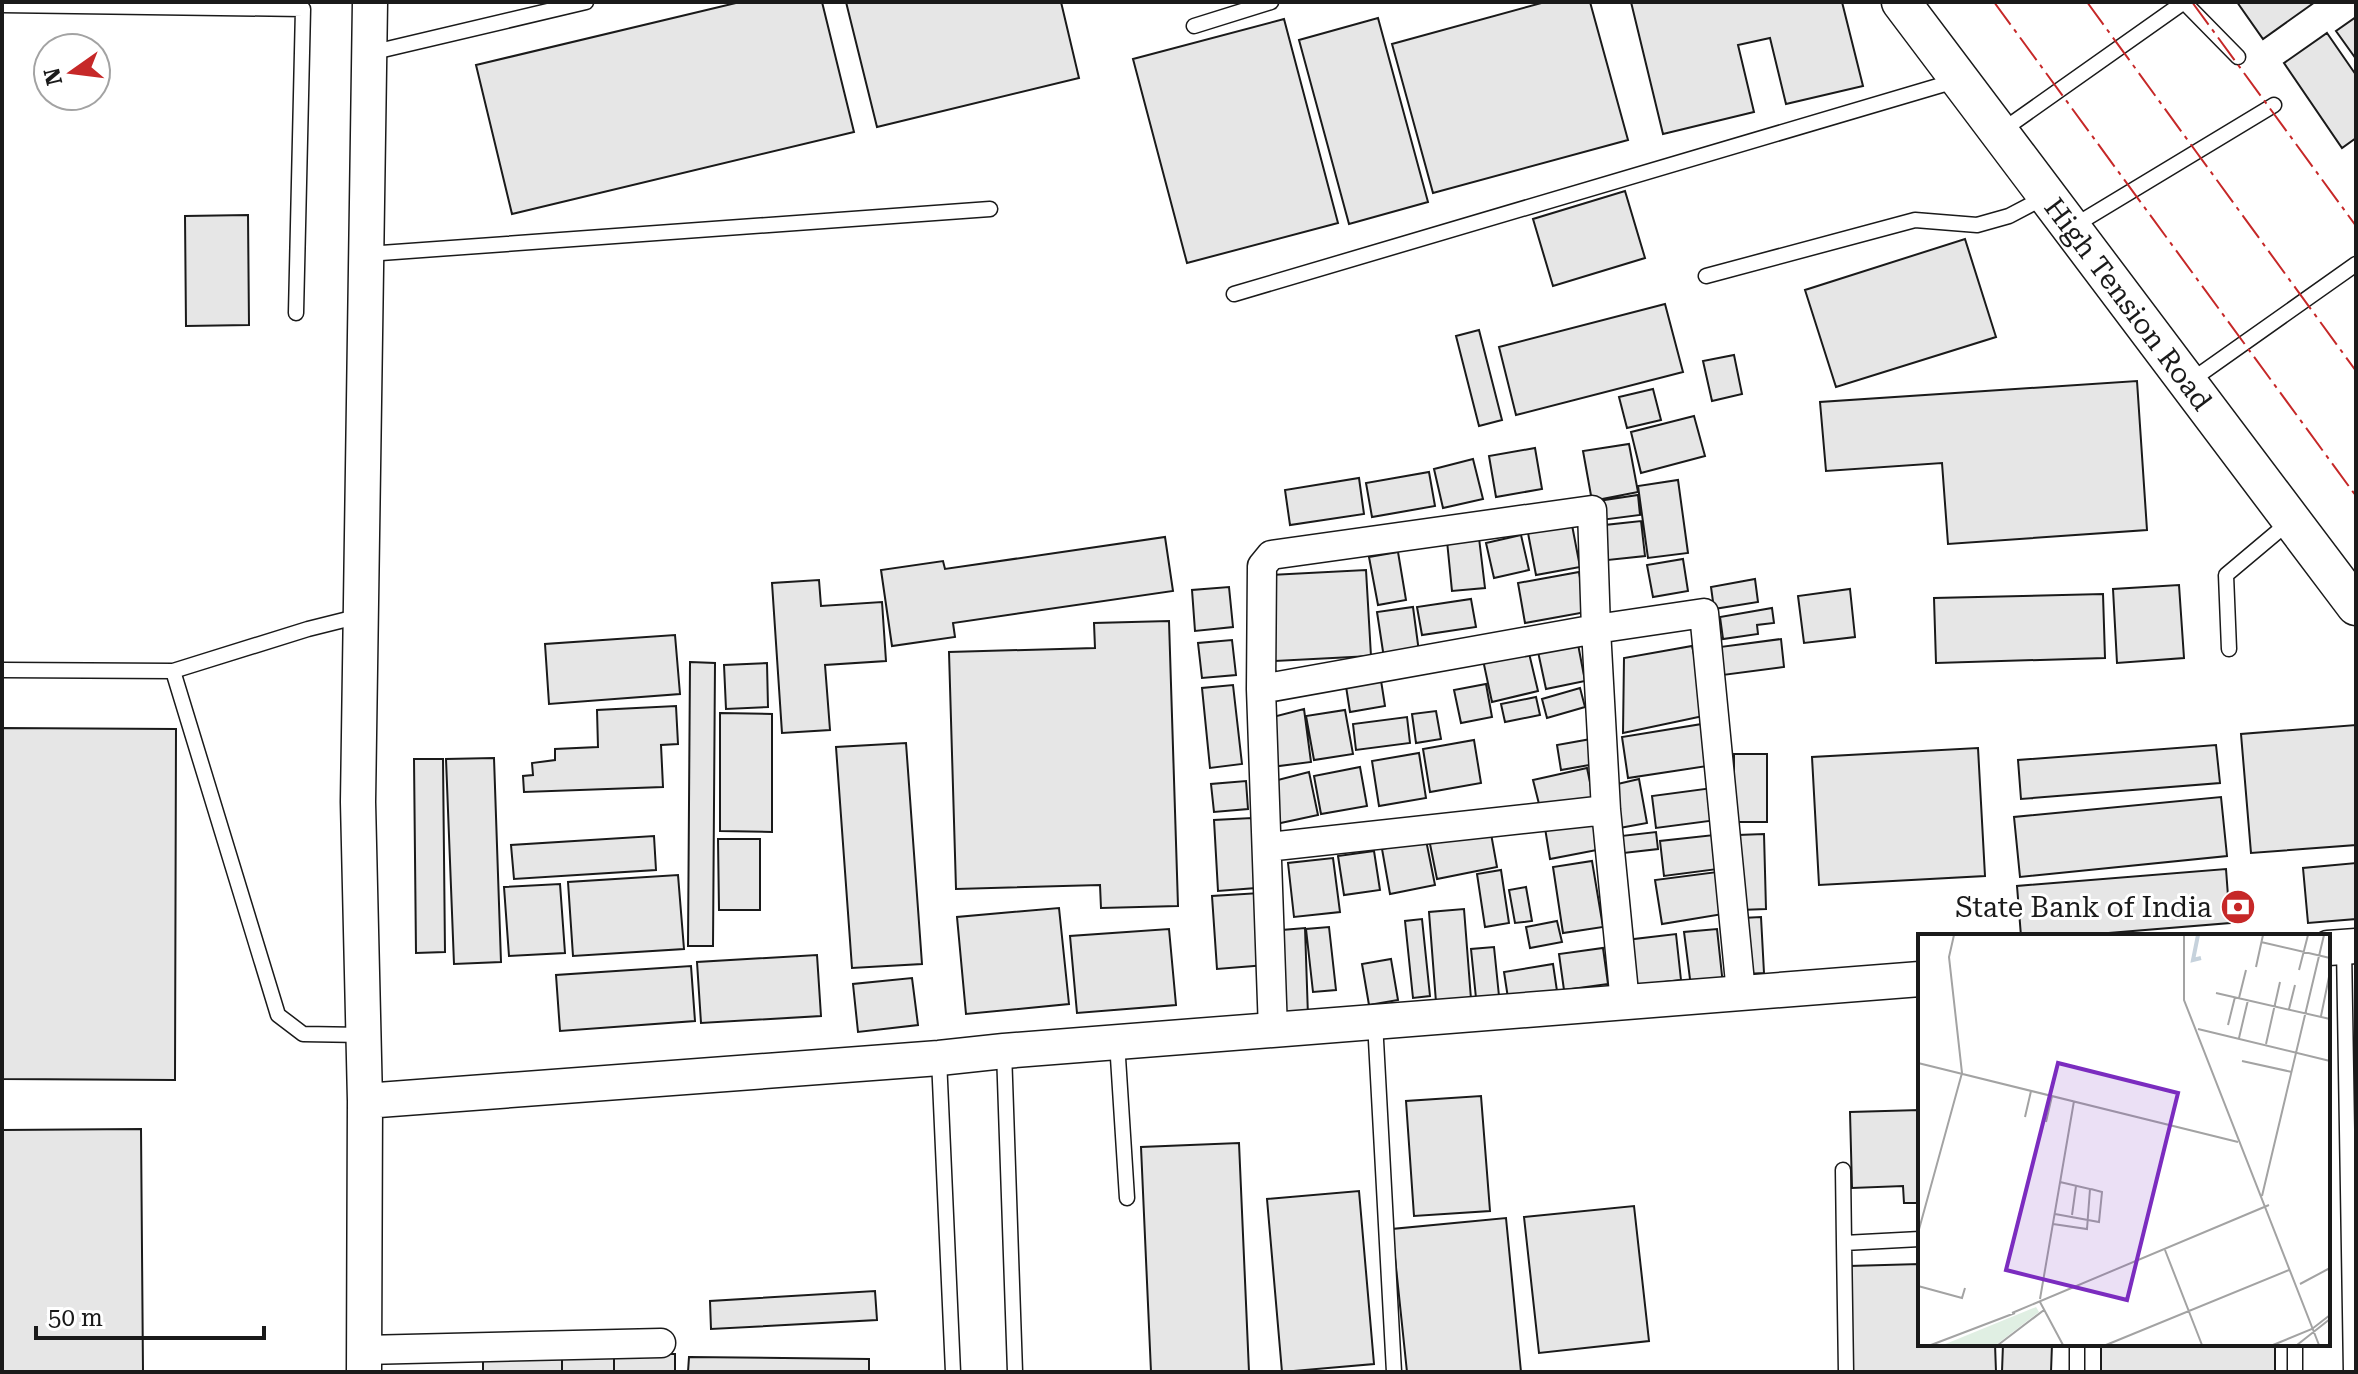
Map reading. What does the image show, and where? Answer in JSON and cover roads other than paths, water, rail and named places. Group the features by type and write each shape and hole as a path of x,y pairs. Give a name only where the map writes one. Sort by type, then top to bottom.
{"main road":[{"name":"High Tension Road","path":"1901,2 2356,606"}],"street":[{"path":"370,2 358,802 365,1101 364,1361 661,1343"},
{"path":"1273,1031 1261,689 1262,566 1271,555 1592,510 1606,810 1625,1003"},
{"path":"1261,689 1596,629 1704,613 1741,993"},
{"path":"1268,847 1606,810"},
{"path":"365,1101 1918,979"}],"lane":[{"path":"369,53 586,2"},
{"path":"1194,26 1271,2"},
{"path":"1999,132 2184,2 2238,57"},
{"path":"2,5 303,6 296,313"},
{"path":"1234,294 1959,79"},
{"path":"2071,227 2274,105"},
{"path":"1706,276 1915,220 1977,225 2009,216 2047,196"},
{"path":"366,254 990,209"},
{"path":"2189,382 2356,264"},
{"path":"2229,649 2226,575 2292,519"},
{"path":"2,670 173,671 308,629 361,616"},
{"path":"173,671 278,1015 303,1034 363,1035"},
{"path":"2343,947 2351,1372"},
{"path":"1375,1022 1394,1372"},
{"path":"1117,1042 1127,1198"},
{"path":"1004,1051 1015,1372"},
{"path":"939,1058 953,1372"},
{"path":"1843,1170 1846,1372"},
{"path":"1844,1243 1918,1239"},
{"path":"2077,1346 2077,1372"},
{"path":"2295,1346 2295,1372"}],"place":[{"name":"State Bank of India","path":"2238,907"}]}
